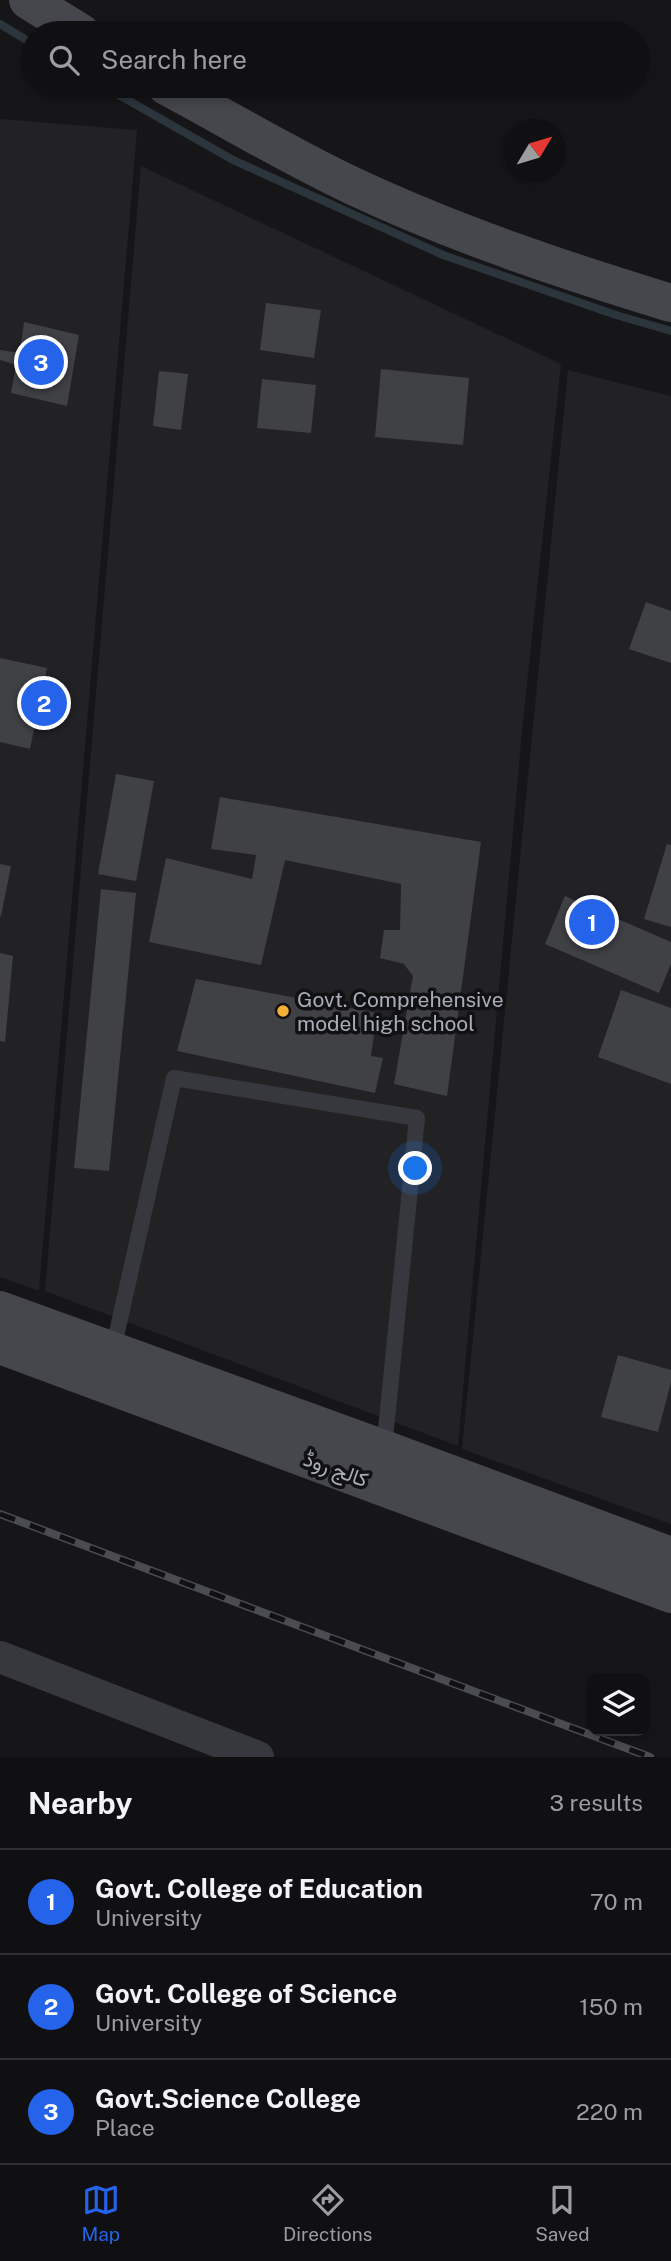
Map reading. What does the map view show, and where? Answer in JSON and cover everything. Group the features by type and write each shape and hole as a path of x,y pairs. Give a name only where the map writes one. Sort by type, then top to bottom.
{"main road":[{"path":"28,0 62,21"},
{"path":"189,98 364,191 545,263 671,303"},
{"name":"کالج روڈ","path":"0,1310 671,1556"},
{"name":"کالج روڈ","path":"0,1345 671,1594"}],"street":[{"path":"0,1657 258,1757"}],"lane":[{"path":"113,1350 174,1078 417,1118 384,1449"}],"shaded area":[{"path":"0,119 137,130 39,1291 0,1277"},
{"name":"Govt. Comprehensive model high school","path":"141,166 561,364 522,731 458,1446 45,1291"},
{"path":"568,370 671,396 671,1524 462,1449"}],"building":[{"path":"266,303 321,310 314,358 260,350"},
{"path":"24,322 79,335 67,406 11,393 16,365 0,360 0,350 20,353"},
{"path":"381,369 469,378 463,445 375,437"},
{"path":"159,371 188,374 181,430 153,426"},
{"path":"262,379 316,385 311,433 257,428"},
{"path":"646,602 671,611 671,663 629,649"},
{"path":"0,658 47,668 30,749 0,742"},
{"path":"116,774 154,781 136,881 98,874"},
{"path":"220,797 481,842 447,1096 394,1084 413,976 404,964 380,958 384,930 400,930 401,884 285,860 261,965 149,942 166,858 252,879 256,855 211,849"},
{"path":"667,844 671,845 671,927 644,919"},
{"path":"0,864 11,866 1,916 0,916"},
{"path":"101,889 136,893 109,1171 74,1168"},
{"path":"565,896 671,942 671,964 659,993 545,944"},
{"path":"0,953 13,956 5,1042 0,1041"},
{"path":"196,979 377,1013 371,1056 383,1058 375,1093 177,1051"},
{"path":"621,990 671,1008 671,1084 598,1057"},
{"path":"618,1355 671,1370 671,1382 658,1432 601,1417"}],"waterway":[{"path":"0,24 21,37"},
{"path":"124,98 233,160 443,255 616,315 671,331"}],"railway":[{"path":"0,1514 650,1757"}],"place":[{"name":"Govt.Science College","path":"41,362"},
{"name":"Govt. College of Science","path":"44,703"},
{"name":"Govt. College of Education","path":"592,922"},
{"name":"Govt. Comprehensive model high school","path":"283,1011"}]}
